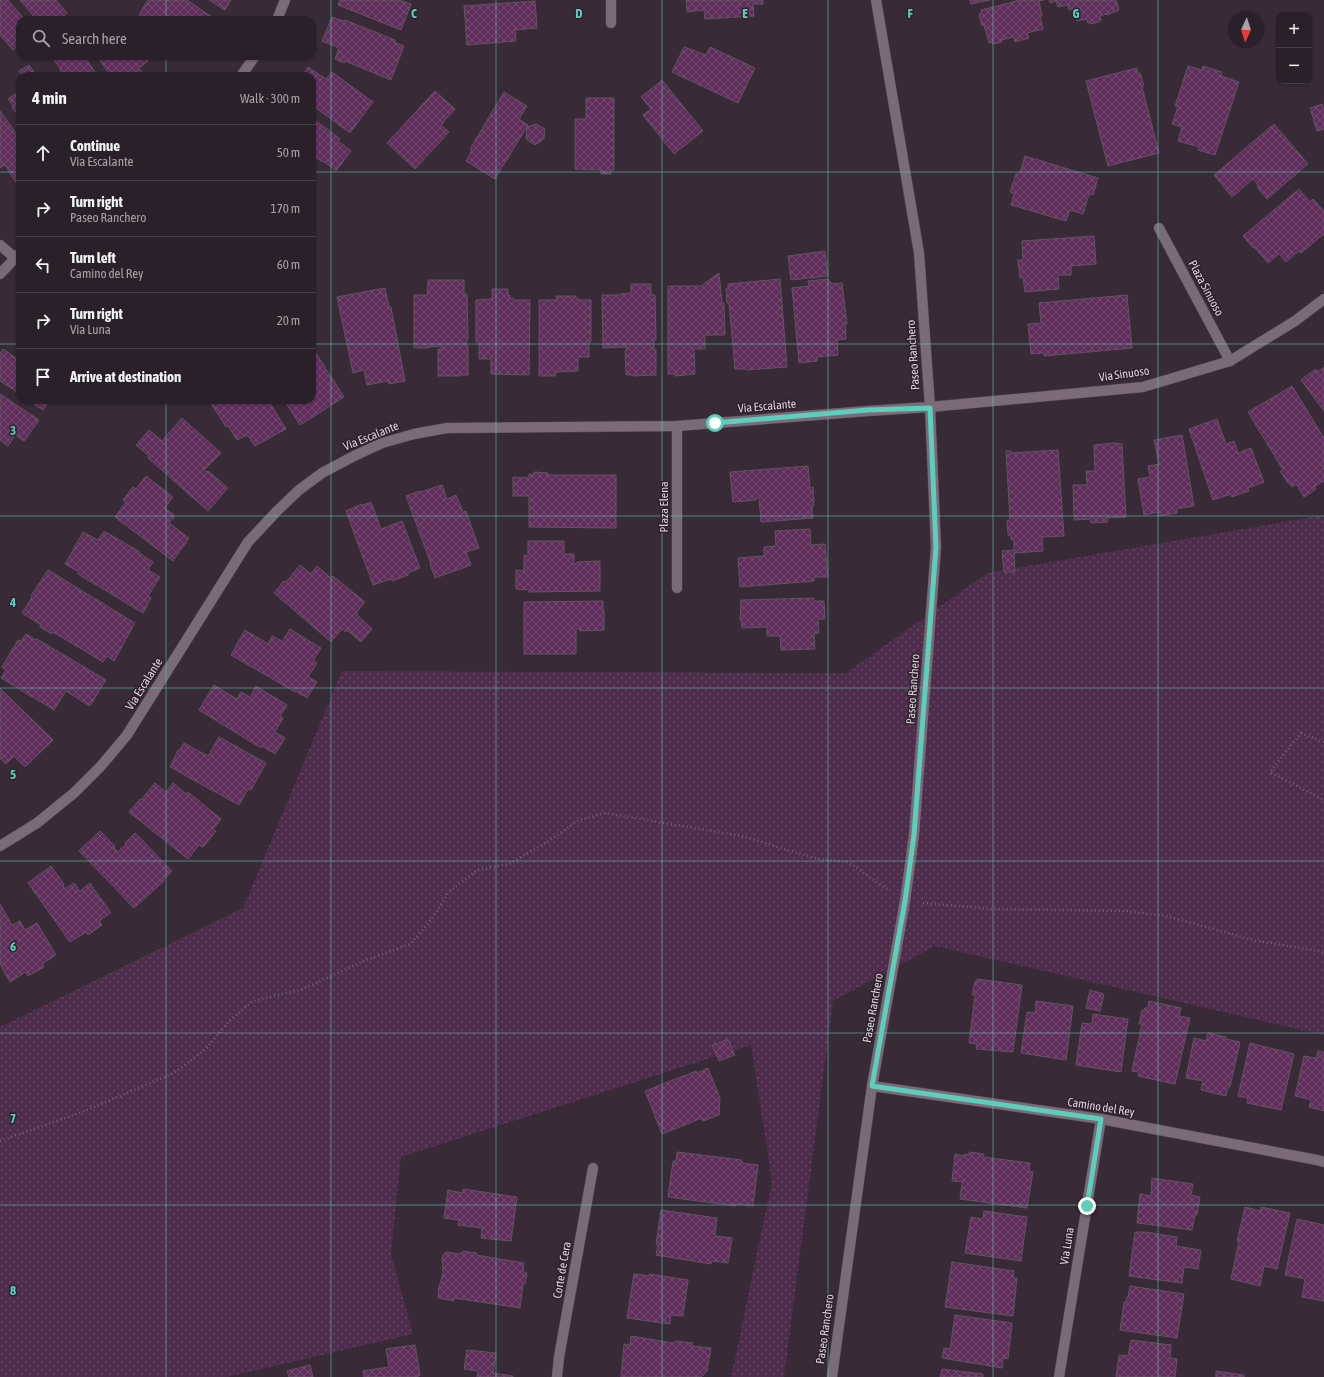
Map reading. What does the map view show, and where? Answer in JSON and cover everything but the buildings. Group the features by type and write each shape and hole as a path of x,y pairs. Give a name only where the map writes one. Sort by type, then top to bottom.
{"street":[{"path":"279,16 285,0"},
{"path":"611,0 611,23"},
{"name":"Paseo Ranchero","path":"832,1377 872,1086 905,901 914,835 936,547 930,408 919,253 876,0"},
{"path":"244,72 253,60"},
{"name":"Plaza Sinuoso","path":"1159,228 1230,361"},
{"path":"0,245 16,254"},
{"path":"0,274 16,257"},
{"name":"Via Sinuoso","path":"930,408 1143,387 1230,361 1295,321 1324,299"},
{"name":"Via Escalante","path":"0,846 37,823 74,793 101,766 127,735 215,597 248,542 299,490 322,473 352,457 382,443 414,434 448,428 676,426 868,410 930,408"},
{"name":"Plaza Elena","path":"676,426 677,588"},
{"name":"Camino del Rey","path":"872,1086 1101,1119 1324,1162"},
{"name":"Via Luna","path":"1059,1377 1101,1119"},
{"name":"Corte de Cera","path":"557,1377 559,1357 593,1168"}],"path":[{"path":"1324,742 1301,733 1270,772 1324,801"},
{"path":"0,1140 82,1112 174,1073 206,1049 229,1022 253,1000 303,989 364,961 410,944 429,923 449,892 477,870 509,864 548,841 579,820 605,813 742,836 818,860 848,862 905,901 992,909 1126,911 1166,916 1253,940 1324,952"}],"shaded area":[{"path":"1324,515 1324,1035 935,946 833,1001 784,1377 731,1377 772,1182 751,1045 401,1157 391,1254 413,1334 227,1377 0,1377 0,1027 243,908 342,671 846,673 987,573"}],"route":[{"path":"715,423 868,410 930,408 936,547 914,835 905,901 872,1086 1101,1119 1087,1206"}]}
